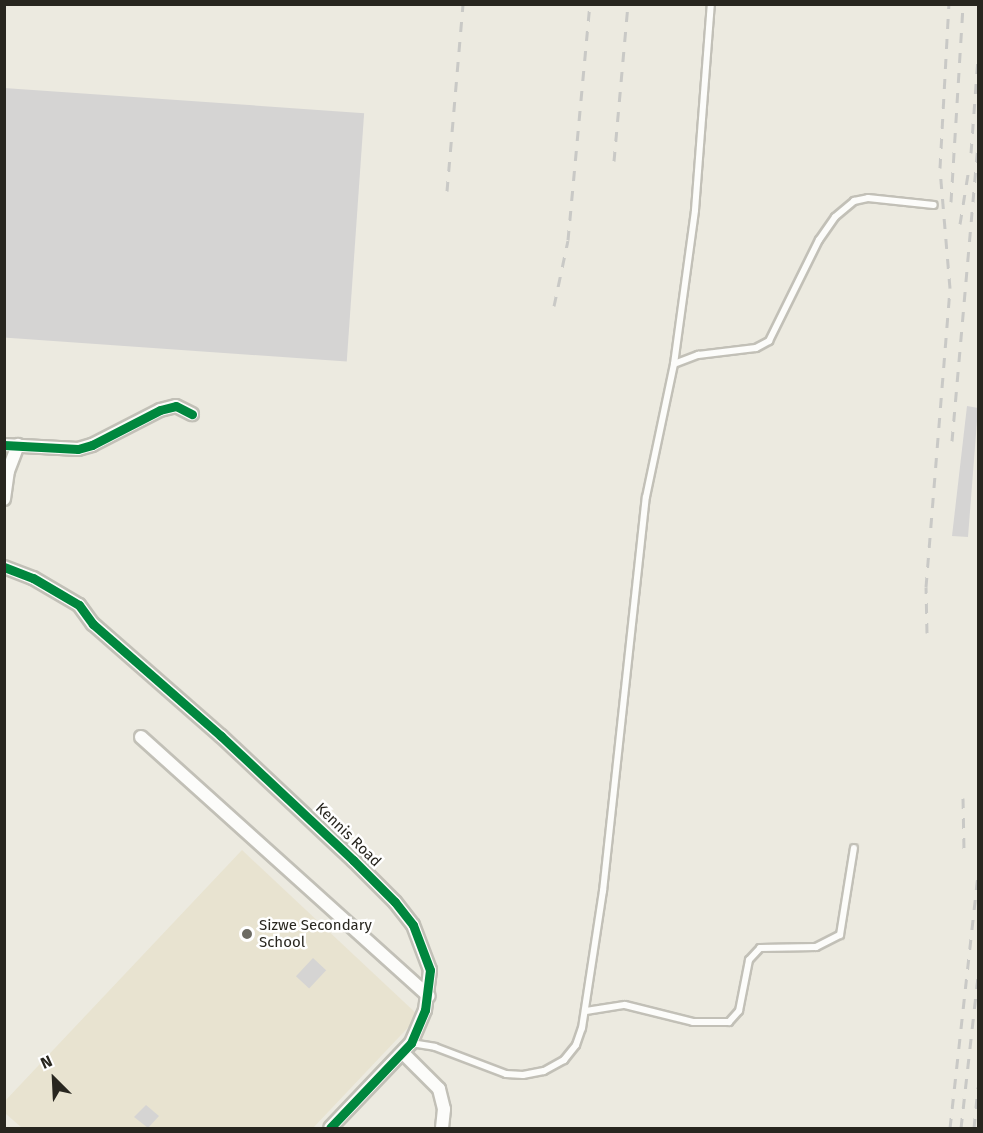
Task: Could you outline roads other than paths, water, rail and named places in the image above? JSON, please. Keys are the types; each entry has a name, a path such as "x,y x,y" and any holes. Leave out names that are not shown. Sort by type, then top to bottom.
{"street":[{"path":"4,446 18,444 78,449 92,446 160,410 176,406 192,414"},
{"path":"4,499 8,471 18,444"},
{"name":"Kennis Road","path":"4,567 33,578 79,605 93,624 221,736 395,902 413,925 428,959 429,996 407,1048 330,1128"},
{"path":"141,737 429,996"},
{"path":"407,1048 439,1089 444,1109 442,1128"}],"lane":[{"path":"407,1048 435,1047 506,1074 533,1074 558,1064 569,1056 586,1011 646,497 674,364 695,210 711,4"},
{"path":"674,364 698,355 756,348 769,340 819,240 835,217 854,201 877,198 934,205"},
{"path":"586,1011 625,1005 693,1022 725,1024 739,1011 749,960 760,948 816,947 840,935 854,848"}],"railway":[{"path":"447,191 463,4"},
{"path":"554,306 568,240 590,4"},
{"path":"614,161 628,4"},
{"path":"927,633 926,587 950,288 940,168 949,4"},
{"path":"951,202 963,4"},
{"path":"971,153 978,58"},
{"path":"952,441 978,143"},
{"path":"960,224 968,174"},
{"path":"963,798 964,852"},
{"path":"950,1128 978,875"},
{"path":"961,1128 978,977"},
{"path":"974,1128 978,1087"}],"place":[{"name":"Sizwe Secondary School","path":"247,934"}]}
